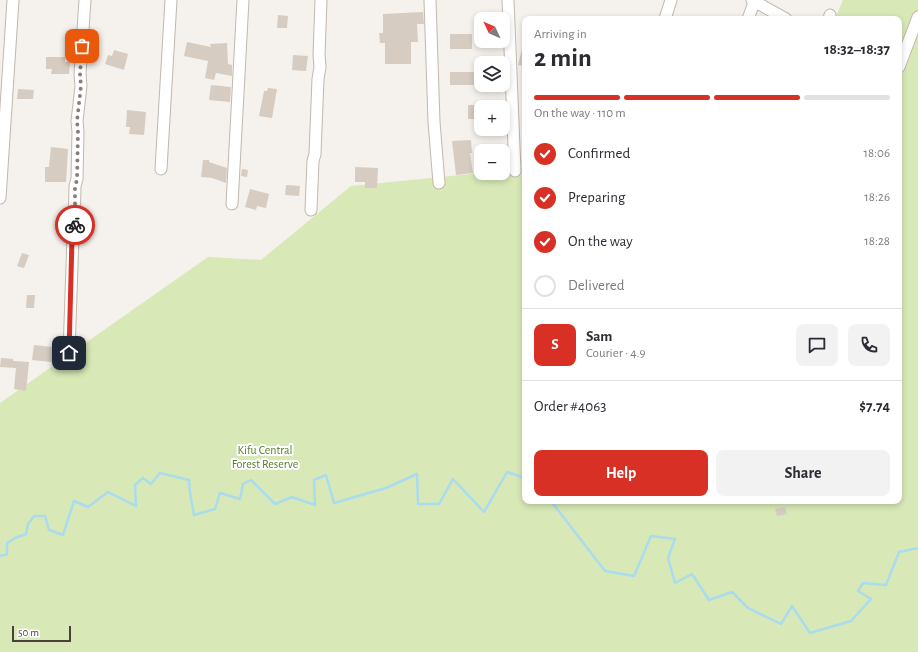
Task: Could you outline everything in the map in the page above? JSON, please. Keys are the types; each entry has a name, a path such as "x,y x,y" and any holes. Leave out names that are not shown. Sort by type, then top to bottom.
{"street":[{"path":"0,198 13,0"},
{"path":"69,353 72,238 74,232 75,186 77,180 77,121 81,86 80,74 85,0"},
{"path":"161,169 171,0"},
{"path":"232,204 243,0"},
{"path":"312,210 313,161 315,154 318,79 320,68 319,56 322,0"},
{"path":"430,0 434,122 439,183"},
{"path":"508,0 515,171"},
{"path":"666,16 671,0"},
{"path":"749,16 754,0 781,16"},
{"path":"902,59 918,18"}],"green space":[{"name":"Kifu Central Forest Reserve","path":"843,0 918,0 918,652 0,652 0,403 208,257 261,260 351,186 474,174 474,180 510,180 510,169 522,168 522,504 902,504 902,16 836,16"}],"building":[{"path":"423,12 424,24 417,24 418,42 411,42 411,64 385,64 385,43 380,43 379,33 383,33 383,14"},
{"path":"278,15 288,16 287,28 277,28"},
{"path":"450,34 472,34 472,49 450,49"},
{"path":"187,42 211,47 210,44 227,43 228,64 232,65 232,76 216,73 214,80 205,78 208,61 184,56"},
{"path":"522,49 522,66 518,65"},
{"path":"114,50 128,54 124,70 105,64 108,55 112,56"},
{"path":"293,55 308,56 306,71 292,70"},
{"path":"46,57 65,57 65,62 70,62 69,74 51,74 52,69 46,69"},
{"path":"450,72 474,72 474,85 450,85"},
{"path":"211,85 231,87 230,102 209,100"},
{"path":"268,88 277,89 272,118 259,116 264,91 267,91"},
{"path":"18,89 34,90 33,99 17,99"},
{"path":"468,105 474,105 474,119 468,119"},
{"path":"127,110 146,112 144,135 129,134 130,127 126,127"},
{"path":"471,140 472,153 470,153 473,173 456,175 452,141"},
{"path":"51,147 68,149 66,182 45,182 45,167 49,167"},
{"path":"203,160 209,160 209,162 227,168 226,183 212,178 201,177"},
{"path":"355,167 378,168 377,188 365,188 365,182 355,182"},
{"path":"242,169 248,170 247,177 241,176"},
{"path":"286,185 300,186 299,196 285,195"},
{"path":"250,189 269,194 266,208 257,206 256,210 245,207"},
{"path":"22,253 29,255 24,268 17,266"},
{"path":"27,295 35,295 34,308 26,308"},
{"path":"34,345 62,348 61,363 32,360"},
{"path":"1,358 13,359 13,361 29,362 26,391 14,389 16,368 0,367"},
{"path":"785,507 787,514 777,516 775,509"}],"waterway":[{"path":"0,556 7,554 7,543 26,534 28,524 34,516 45,516 49,530 63,535 74,501 88,507 108,492 136,506 135,485 143,478 151,484 160,473 189,480 194,515 215,509 220,493 240,499 243,484 251,480 275,504 292,497 315,505 314,480 326,475 334,503 386,488 417,474 418,504 439,504 453,479 484,512 507,472 522,477"},
{"path":"553,504 605,571 634,576 651,536 675,539 668,558 675,583 692,574 709,600 732,592 748,608 781,624 792,606 810,633 851,621 871,599 858,591 863,583 886,585 899,552 918,548"}],"way so far":[{"path":"75,225 75,186 77,180 78,132 77,121 81,86 80,74 82,46"}],"route":[{"path":"69,353 72,238 75,225"}]}
